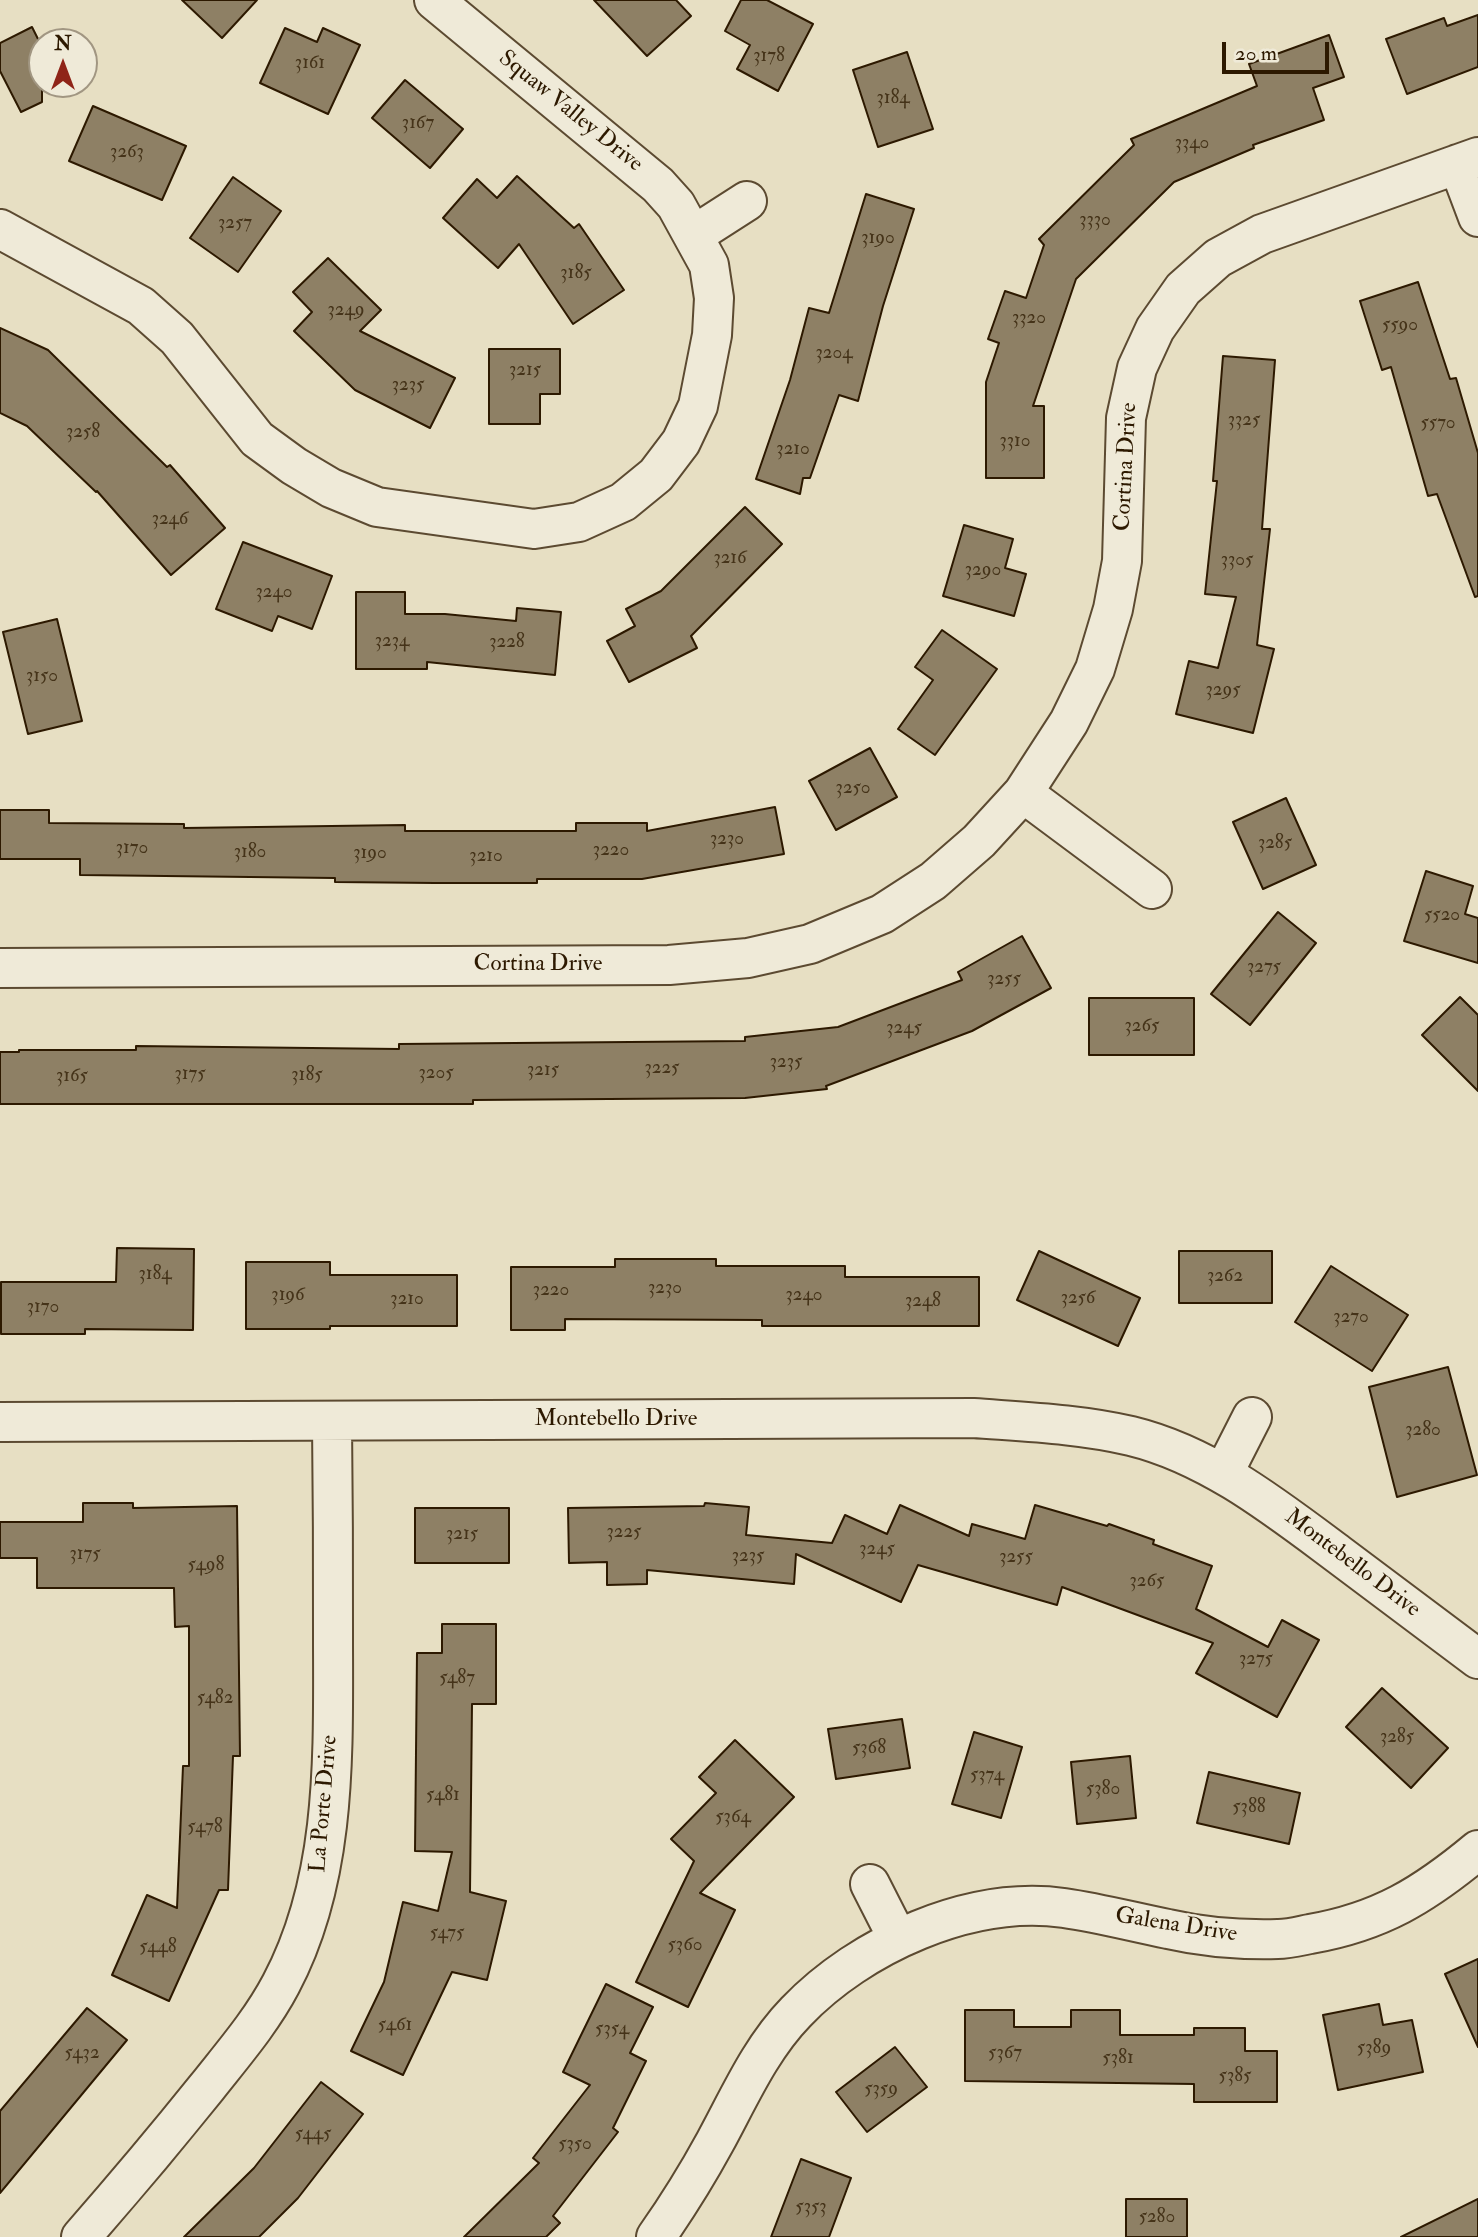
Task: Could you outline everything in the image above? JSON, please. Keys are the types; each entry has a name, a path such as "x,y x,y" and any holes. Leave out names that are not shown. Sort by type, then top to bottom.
{"street":[{"name":"Squaw Valley Drive","path":"0,229 141,306 177,338 257,439 294,467 331,488 377,507 534,529 579,522 623,502 656,475 681,442 698,406 712,335 714,298 709,265 676,205 658,185 434,0"},
{"path":"1468,161 1478,217"},
{"name":"Cortina Drive","path":"0,968 669,965 748,958 810,944 882,914 942,873 979,841 1023,793 1069,722 1095,669 1113,609 1122,561 1126,418 1138,368 1155,329 1183,289 1218,258 1262,234 1468,161"},
{"path":"694,235 747,201"},
{"path":"1023,793 1152,889"},
{"path":"1223,1474 1252,1417"},
{"name":"Montebello Drive","path":"0,1422 973,1418 1080,1426 1133,1437 1180,1452 1223,1474 1280,1511 1478,1658"},
{"name":"La Porte Drive","path":"81,2237 144,2166 259,2021 282,1982 315,1896 325,1848 331,1774 332,1421"},
{"name":"Galena Drive","path":"656,2237 713,2146 770,2044 796,2012 860,1958 898,1940 931,1925 1016,1906 1061,1907 1110,1915 1170,1930 1224,1938 1281,1939 1333,1930 1386,1913 1441,1880 1478,1850"},
{"path":"870,1884 898,1940"}],"building":[{"path":"182,0 257,0 222,38"},
{"path":"594,0 676,0 691,16 647,56"},
{"path":"741,0 767,0 813,24 778,91 737,69 750,45 725,31"},
{"path":"1478,15 1478,67 1407,94 1386,39 1444,18 1447,26"},
{"path":"285,28 317,42 323,28 360,45 328,114 260,83"},
{"path":"28,29 28,98 42,98 42,102 21,112 0,71 0,43"},
{"path":"1329,35 1344,77 1313,88 1324,120 1253,145 1254,148 1174,182 1076,279 1033,406 1044,406 1044,478 986,478 986,382 999,343 988,339 1005,291 1026,298 1044,245 1039,239 1134,145 1131,139 1257,86 1249,64"},
{"path":"907,52 933,129 878,147 853,70"},
{"path":"405,80 463,129 430,168 372,118"},
{"path":"93,106 186,146 162,200 69,161"},
{"path":"517,176 574,228 579,224 624,290 573,324 519,244 498,268 443,218 477,179 497,198"},
{"path":"233,177 281,211 238,272 190,238"},
{"path":"866,194 914,209 883,306 858,401 839,395 810,478 803,478 800,494 756,479 790,380 809,308 829,313"},
{"path":"328,258 381,310 360,331 455,378 430,428 355,390 294,331 312,312 293,292"},
{"path":"1418,282 1450,379 1456,378 1478,453 1478,596 1475,597 1437,494 1428,496 1391,367 1382,370 1360,301"},
{"path":"0,328 48,350 167,467 170,465 225,528 171,575 97,491 27,426 0,413"},
{"path":"489,349 560,349 560,394 540,394 540,424 489,424"},
{"path":"1223,356 1275,360 1262,529 1270,529 1257,645 1274,649 1253,733 1176,714 1189,661 1218,668 1236,597 1205,594 1217,481 1213,481"},
{"path":"745,507 782,544 691,636 697,648 629,682 607,641 635,626 626,609 661,591"},
{"path":"964,525 1013,539 1005,568 1026,574 1014,616 943,596"},
{"path":"243,542 332,576 312,629 278,616 272,631 216,609"},
{"path":"356,592 405,592 405,614 445,614 516,621 517,608 561,612 555,675 427,662 427,669 356,669"},
{"path":"57,619 82,721 28,734 3,632"},
{"path":"942,630 997,669 935,755 898,729 933,680 915,667"},
{"path":"870,748 897,797 836,830 809,781"},
{"path":"1286,798 1316,865 1263,889 1233,822"},
{"path":"775,807 784,854 642,879 435,883 335,882 335,878 80,875 80,859 0,859 0,810 49,810 49,823 184,824 184,828 405,825 405,831 576,831 576,823 647,823 647,831"},
{"path":"1426,871 1473,886 1465,914 1478,918 1478,963 1404,941"},
{"path":"1278,912 1316,943 1250,1025 1211,994"},
{"path":"1022,936 1051,988 972,1031 826,1086 827,1089 745,1098 473,1100 473,1104 0,1104 0,1052 19,1050 136,1050 136,1046 399,1049 399,1044 745,1041 745,1037 838,1027 962,980 958,972"},
{"path":"1460,997 1478,1015 1478,1091 1422,1035"},
{"path":"1089,998 1194,998 1194,1055 1089,1055"},
{"path":"117,1248 194,1249 193,1330 85,1329 85,1334 1,1334 1,1282 116,1282"},
{"path":"1039,1251 1140,1298 1118,1346 1017,1300"},
{"path":"1179,1251 1272,1251 1272,1303 1179,1303"},
{"path":"615,1259 716,1259 716,1266 845,1266 845,1277 979,1277 979,1326 762,1326 762,1320 565,1319 565,1330 511,1330 511,1267 615,1267"},
{"path":"246,1262 330,1262 330,1275 457,1275 457,1326 246,1329"},
{"path":"1331,1266 1408,1315 1372,1371 1295,1322"},
{"path":"1448,1367 1477,1475 1397,1497 1369,1387"},
{"path":"83,1503 133,1503 133,1508 237,1506 240,1756 233,1756 228,1890 219,1890 169,2001 112,1975 147,1895 177,1908 183,1766 189,1766 189,1626 175,1627 174,1588 37,1588 37,1558 0,1558 0,1522 83,1522"},
{"path":"705,1503 749,1507 746,1535 832,1543 845,1515 887,1534 900,1505 969,1536 972,1524 1025,1539 1035,1505 1107,1526 1109,1524 1154,1540 1153,1544 1212,1566 1196,1609 1268,1647 1282,1620 1319,1640 1277,1717 1196,1673 1213,1643 1062,1587 1057,1605 918,1565 901,1602 796,1554 794,1584 647,1570 647,1584 607,1585 607,1562 569,1563 568,1508 704,1506"},
{"path":"415,1508 509,1508 509,1563 415,1563"},
{"path":"442,1624 496,1624 496,1704 472,1704 470,1892 506,1901 487,1980 452,1972 403,2075 351,2051 384,1982 403,1902 438,1911 452,1852 415,1851 417,1653 442,1653"},
{"path":"1382,1688 1448,1748 1411,1788 1346,1727"},
{"path":"902,1719 910,1768 836,1779 828,1729"},
{"path":"974,1732 1022,1747 1001,1818 952,1804"},
{"path":"735,1740 794,1797 700,1893 735,1910 688,2007 636,1982 694,1861 671,1839 716,1793 699,1777"},
{"path":"1130,1756 1136,1818 1077,1824 1071,1762"},
{"path":"1209,1772 1300,1793 1289,1844 1197,1823"},
{"path":"1478,1959 1478,2047 1445,1974"},
{"path":"606,1984 653,2007 630,2053 646,2061 613,2128 618,2132 553,2216 560,2223 546,2237 464,2237 539,2163 533,2158 590,2085 563,2072"},
{"path":"1379,2004 1383,2025 1412,2020 1423,2072 1338,2090 1323,2015"},
{"path":"87,2008 127,2040 0,2193 0,2111"},
{"path":"965,2010 1014,2010 1014,2027 1071,2027 1071,2010 1120,2010 1120,2035 1194,2035 1194,2028 1245,2028 1245,2051 1277,2051 1277,2102 1194,2102 1194,2084 965,2081"},
{"path":"895,2047 927,2087 867,2132 836,2092"},
{"path":"321,2082 363,2114 298,2198 259,2237 184,2237 254,2168"},
{"path":"801,2159 851,2178 829,2237 771,2237"},
{"path":"1126,2199 1187,2199 1187,2237 1126,2237"},
{"path":"1478,2199 1478,2237 1401,2237"}]}
